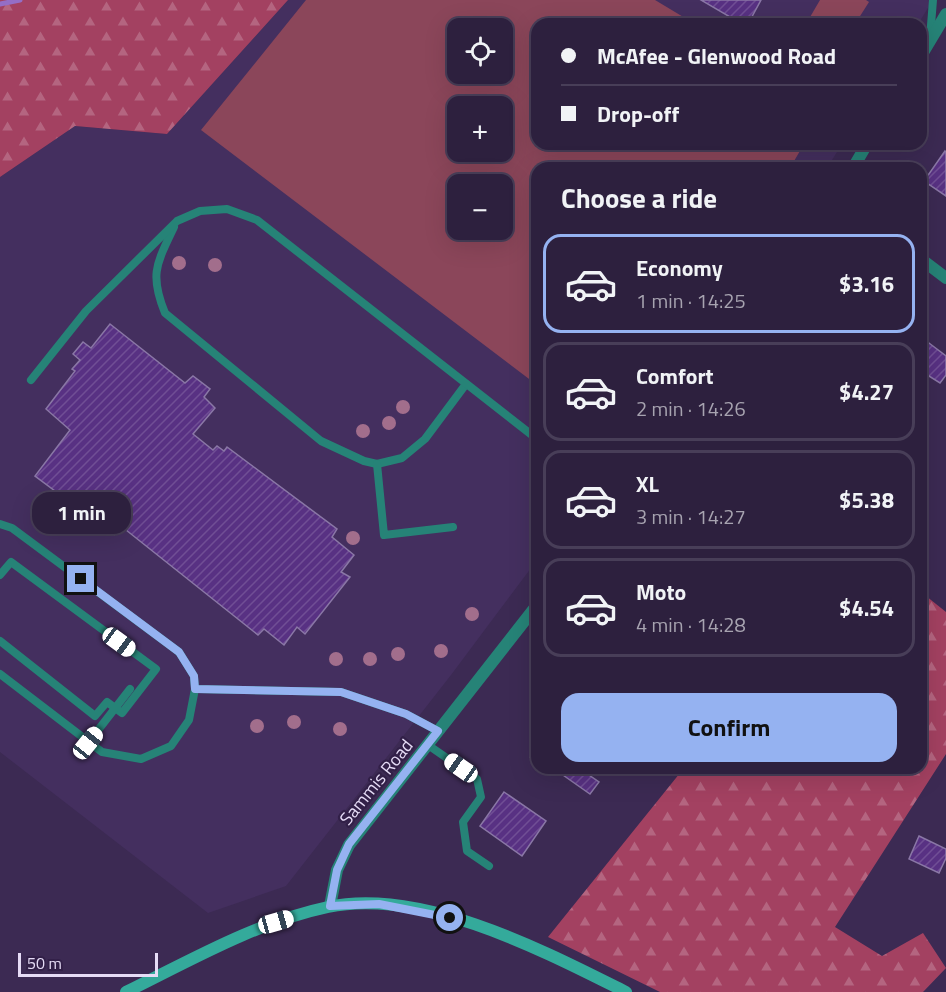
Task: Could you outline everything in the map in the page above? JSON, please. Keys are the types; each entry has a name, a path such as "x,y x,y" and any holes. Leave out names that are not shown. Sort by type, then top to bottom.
{"street":[{"path":"927,46 946,14"},
{"path":"927,264 946,278"},
{"name":"Sammis Road","path":"330,906 337,870 349,844 531,613"},
{"path":"126,992 236,938 276,922 330,906 379,904 433,912 486,928 561,959 626,992"}],"lane":[{"path":"930,41 933,0"},
{"path":"31,380 86,311 177,221 200,211 227,209 257,220 531,434"},
{"path":"177,221 158,261 154,288 165,313 321,441 364,461 377,464 402,458 425,439 466,384"},
{"path":"377,464 384,535 453,527"},
{"path":"0,524 12,528 179,652 194,676 195,689 189,720 171,746 141,759 102,752 0,674"},
{"path":"0,575 11,562 156,669 123,713 107,702 95,716 0,640"},
{"path":"88,743 116,710 130,689"},
{"path":"195,689 341,692 406,714 438,731"},
{"path":"428,746 477,779 481,797 463,822 467,851 489,866"}],"shaded area":[{"path":"288,0 933,0 922,18 531,18 531,150 838,150 831,162 531,162 531,568 451,675 286,886 208,913 0,752 0,177 75,126 167,134"},
{"path":"306,0 655,0 685,18 531,18 531,150 800,150 794,162 531,162 531,380 201,130"},
{"path":"820,0 866,0 869,2 859,18 810,18"}],"green space":[{"path":"0,0 288,0 167,134 75,126 0,177"},
{"path":"927,597 946,612 946,754 835,927 882,956 923,933 946,968 923,992 660,992 548,937 679,774 927,774"}],"building":[{"path":"701,0 761,0 751,18 732,18"},
{"path":"945,151 946,196 927,183 927,177"},
{"path":"110,324 185,383 193,376 210,389 204,397 215,408 193,434 213,450 217,446 224,451 227,447 337,529 332,537 354,555 341,572 350,577 305,634 297,627 284,645 264,629 258,635 121,526 114,535 35,476 70,430 46,409 75,371 72,369 80,360 73,354 83,342 91,348"},
{"path":"927,342 946,356 946,375 940,383 927,375"},
{"path":"562,774 590,774 599,782 590,794"},
{"path":"504,792 546,821 522,856 480,826"},
{"path":"919,836 946,849 946,858 939,873 909,859"}],"waterway":[{"path":"0,4 20,0"}],"route":[{"path":"81,579 179,652 194,676 195,689 341,692 406,714 438,731 349,844 337,870 330,906 379,904 433,912 450,918"}]}
